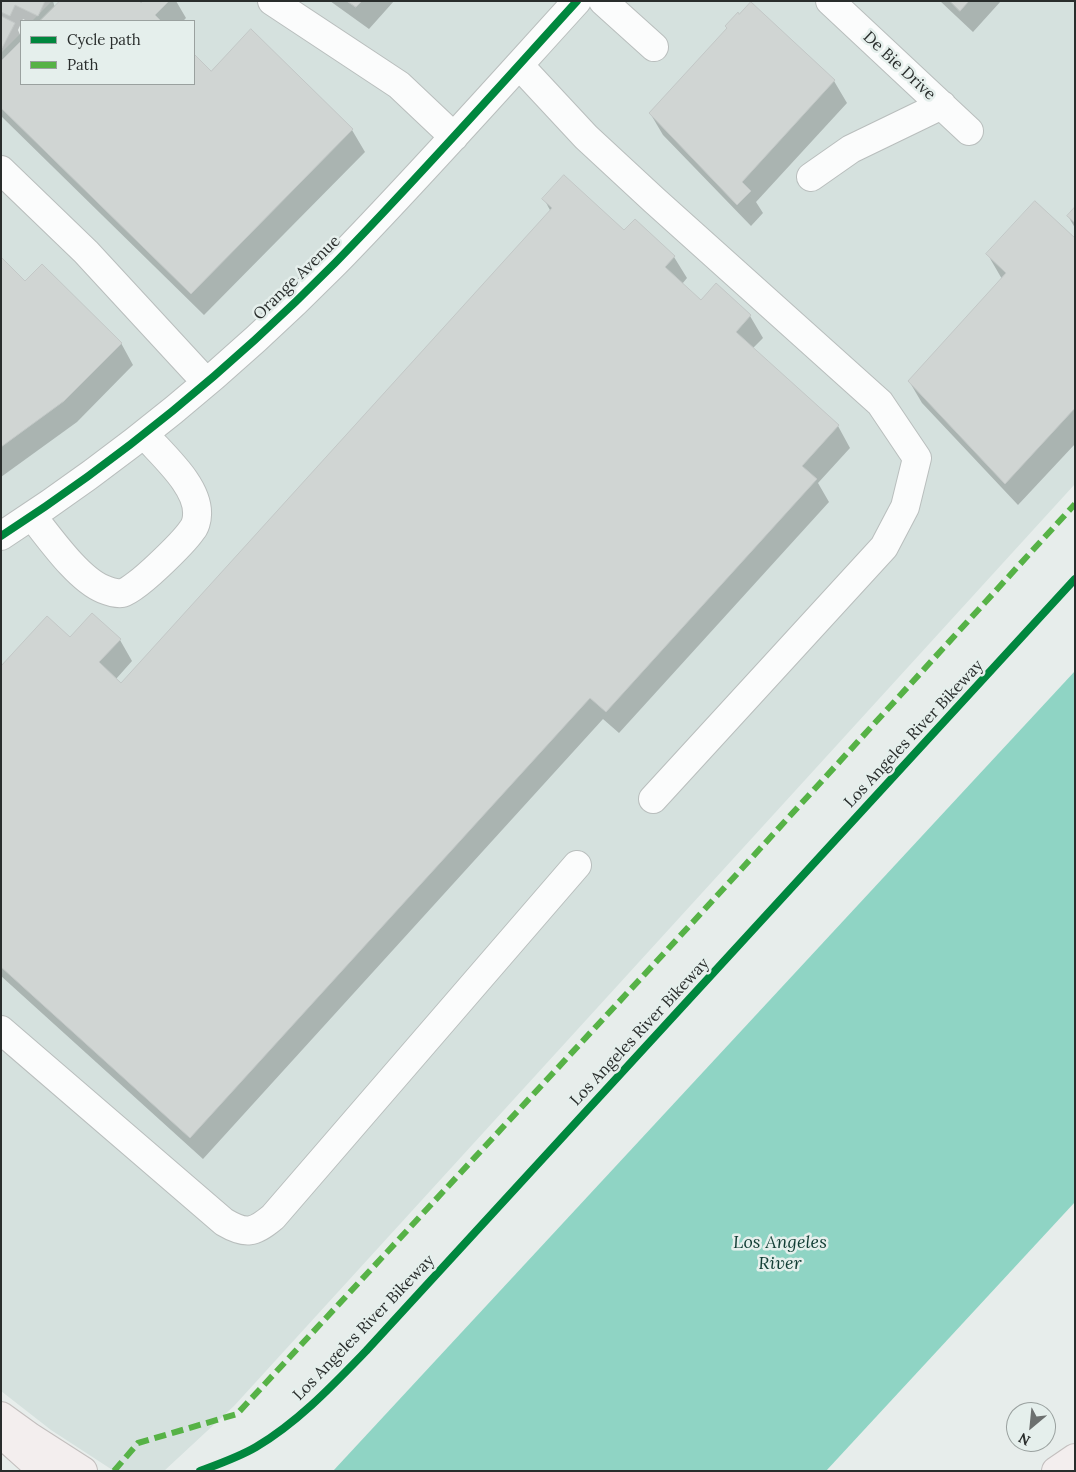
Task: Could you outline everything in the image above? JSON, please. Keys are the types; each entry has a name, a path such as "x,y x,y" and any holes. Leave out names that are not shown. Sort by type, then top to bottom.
{"highway":[{"path":"1,1416 83,1471"},
{"path":"1,1434 43,1471"},
{"path":"1056,1471 1075,1458"}],"street":[{"path":"272,1 399,84 454,137"},
{"path":"603,1 654,47"},
{"name":"De Bie Drive","path":"830,1 969,131"},
{"name":"Orange Avenue","path":"1,536 74,488 144,434 272,323 334,263 454,137 573,3"},
{"path":"519,65 586,137 880,403 917,458 905,506 884,547 653,799"},
{"path":"811,177 851,149 942,106"},
{"path":"1,170 86,252 206,382"},
{"path":"32,516 64,555 91,582 104,590 120,594 128,592 146,578 194,529 197,515 194,496 182,477 144,434"},
{"path":"1,1030 224,1222 246,1231 259,1229 273,1217 577,866"}],"shaded area":[{"path":"52,1 1075,1 1075,484 234,1406 164,1471 114,1471 51,1430 1,1391 1,53 20,34 20,85 195,85 195,20 33,20"}],"water":[{"name":"Los Angeles River","path":"1075,671 1075,1202 826,1471 333,1471"}],"building":[{"path":"1,1 45,1 38,16 15,5 10,16 1,12"},
{"path":"60,1 140,1 141,3 143,1 169,1 155,15 160,20 41,20"},
{"path":"347,1 362,1 356,7"},
{"path":"950,1 969,1 960,11"},
{"path":"751,2 835,80 742,182 751,191 737,205 649,113 727,28 725,26"},
{"path":"1,16 15,23 2,48 1,48"},
{"path":"251,29 353,129 191,294 1,108 1,61 20,42 20,85 195,85 195,55 211,71"},
{"path":"564,175 624,230 635,219 675,256 665,267 701,300 716,283 751,315 736,332 839,425 802,466 817,479 606,712 590,698 190,1138 1,967 1,666 47,616 70,637 92,613 121,639 99,662 121,683 552,208 542,199"},
{"path":"1035,201 1075,238 1075,408 1005,484 908,381 1006,273 986,254"},
{"path":"1075,207 1075,223 1067,216"},
{"path":"1,257 25,281 42,264 122,343 64,401 1,447"}],"marked path":[{"path":"114,1471 138,1443 237,1414 693,922 1075,504"}],"cycle path":[{"path":"1,536 90,475 133,442 217,374 297,301 366,231 577,1"},
{"name":"Los Angeles River Bikeway","path":"200,1471 243,1454 271,1437 314,1403 366,1351 1075,579"}]}
